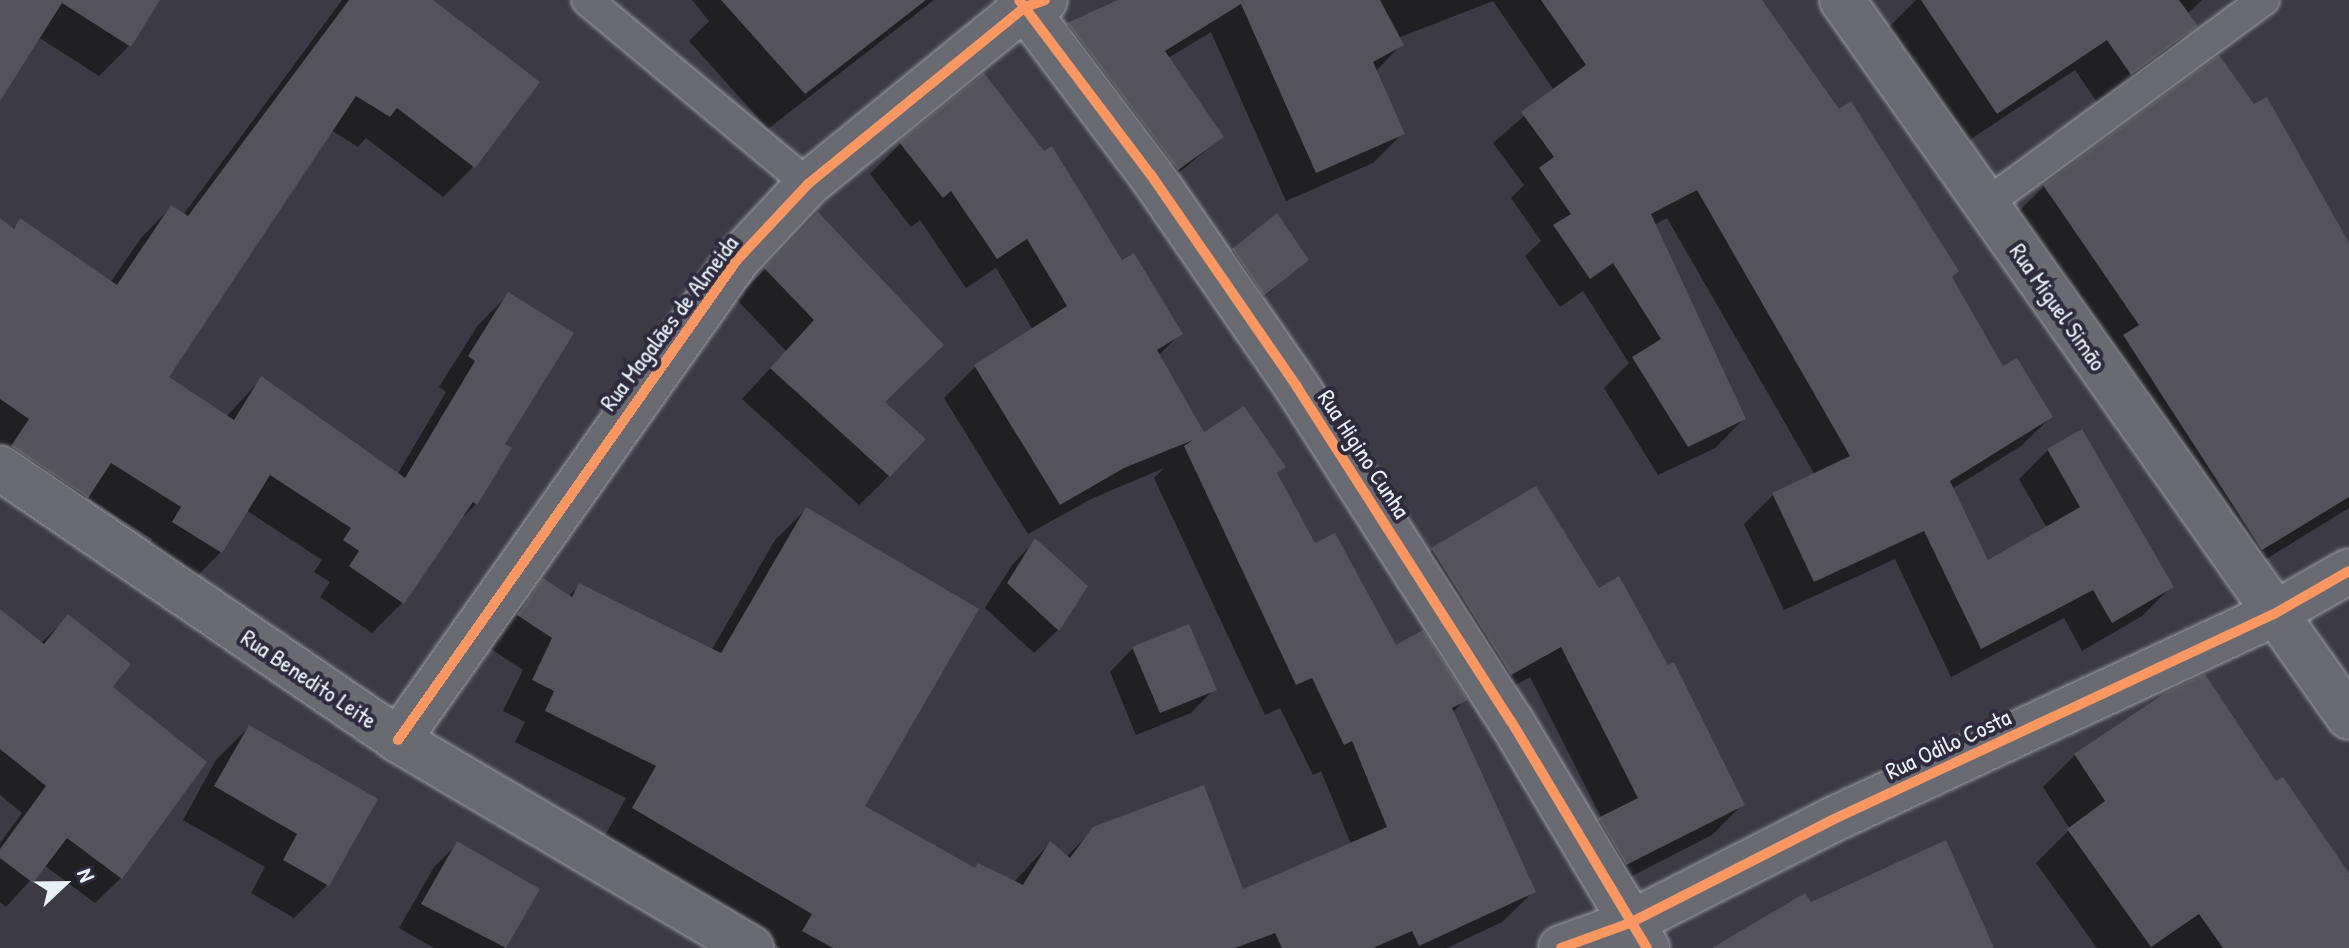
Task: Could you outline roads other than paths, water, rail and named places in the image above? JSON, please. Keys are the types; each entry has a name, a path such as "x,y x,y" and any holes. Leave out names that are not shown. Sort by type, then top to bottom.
{"street":[{"name":"Rua Miguel Simão","path":"1842,0 2349,717"},
{"name":"Rua Magalães de Almeida","path":"398,740 679,336 737,260 808,184 1030,2"},
{"name":"Rua Higino Cunha","path":"1030,2 1297,387 1511,721 1639,935"},
{"name":"Rua Benedito Leite","path":"0,468 398,740 751,948"},
{"name":"Rua Odilo Costa","path":"1561,948 1639,935 1832,820 2274,614 2349,571"}],"lane":[{"path":"587,0 808,184"},
{"path":"1986,204 2264,0"}]}
